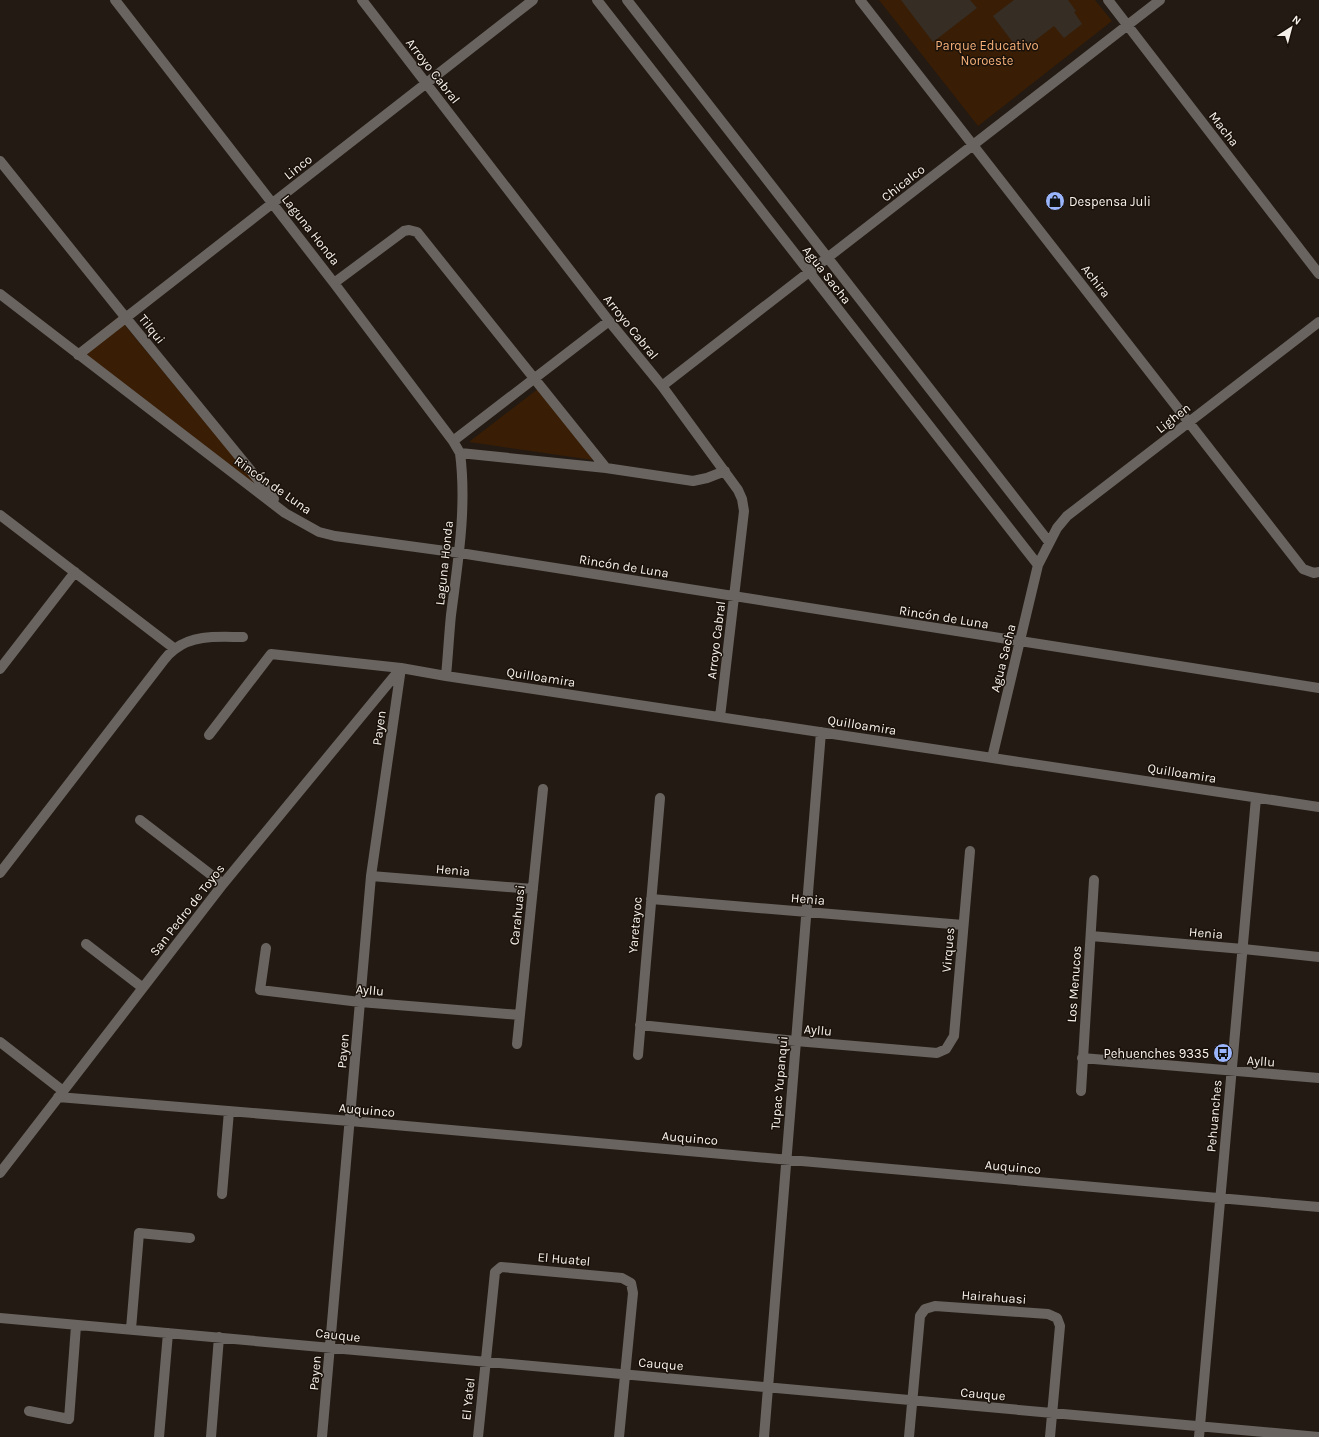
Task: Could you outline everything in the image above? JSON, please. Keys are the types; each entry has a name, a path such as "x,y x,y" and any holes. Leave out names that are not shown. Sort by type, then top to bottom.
{"street":[{"name":"Laguna Honda","path":"115,0 334,283 453,441 460,453 463,476 460,553 451,616 446,676"},
{"name":"Arroyo Cabral","path":"362,0 662,386 738,490 742,499 744,511 720,717"},
{"name":"Linco","path":"78,355 534,0"},
{"name":"Agua Sacha","path":"597,0 1038,565"},
{"name":"Agua Sacha","path":"627,0 1049,542 1038,565 992,758"},
{"name":"Achira","path":"860,0 1303,569 1316,573"},
{"name":"Macha","path":"1108,0 1319,274"},
{"name":"Chicalco","path":"662,386 1160,0"},
{"name":"Tilqui","path":"0,161 285,513"},
{"path":"334,283 404,231 409,230 417,232 606,468"},
{"name":"Rincón de Luna","path":"0,294 285,513 319,532 335,536 460,553 1319,688"},
{"path":"453,441 610,321"},
{"name":"Lighen","path":"1049,542 1057,528 1067,516 1319,322"},
{"path":"460,453 606,468 693,481 707,478 725,471"},
{"path":"0,515 175,649"},
{"path":"0,669 74,572"},
{"path":"0,873 164,660 175,649 190,640 212,636 243,637"},
{"name":"Quilloamira","path":"209,735 271,654 401,668 1319,807"},
{"name":"Payen","path":"322,1437 370,876 401,668"},
{"name":"San Pedro de Toyos","path":"0,1173 223,884 401,668"},
{"name":"Tupac Yupanqui","path":"764,1437 821,732"},
{"name":"Carahuasi","path":"518,1044 543,789"},
{"name":"Yaretayoc","path":"638,1055 660,798"},
{"name":"Pehuanches","path":"1199,1437 1256,798"},
{"path":"140,820 223,884"},
{"name":"Virques","path":"946,1049 954,1036 970,851"},
{"name":"Henia","path":"370,876 533,889"},
{"name":"Los Menucos","path":"1081,1091 1094,880"},
{"name":"Henia","path":"651,899 963,925"},
{"name":"Henia","path":"1091,936 1319,957"},
{"path":"86,944 143,988"},
{"name":"Ayllu","path":"266,948 260,990 360,1002 520,1015"},
{"name":"Ayllu","path":"640,1025 796,1041 937,1053 946,1049"},
{"path":"0,1042 61,1094"},
{"name":"Ayllu","path":"1082,1058 1319,1078"},
{"name":"Auquinco","path":"61,1094 229,1111 1319,1207"},
{"path":"222,1194 229,1111"},
{"path":"131,1329 139,1233 190,1238"},
{"name":"El Huatel","path":"485,1363 495,1272 501,1267 622,1278 631,1283 632,1293 625,1374"},
{"name":"Hairahuasi","path":"909,1437 920,1316 925,1309 935,1306 1048,1314 1057,1318 1060,1326 1050,1437"},
{"name":"Cauque","path":"0,1318 76,1326 131,1329 330,1347 485,1363 625,1374 1319,1437"},
{"path":"29,1411 68,1419 76,1326"},
{"path":"159,1437 168,1333"},
{"path":"211,1437 219,1337"},
{"name":"El Yatel","path":"478,1437 485,1363"},
{"path":"619,1437 625,1374"}],"green space":[{"name":"Parque Educativo Noroeste","path":"879,0 1095,0 1112,21 978,126"},
{"path":"118,317 271,502 78,349"},
{"path":"539,388 593,460 469,442"}],"building":[{"path":"901,0 970,0 977,8 933,42"},
{"path":"1014,0 1068,0 1076,11 1074,12 1082,24 1064,38 1054,26 1020,52 993,16"}],"place":[{"name":"Despensa Juli","path":"1055,201"},
{"name":"Pehuenches 9335","path":"1223,1053"}]}
